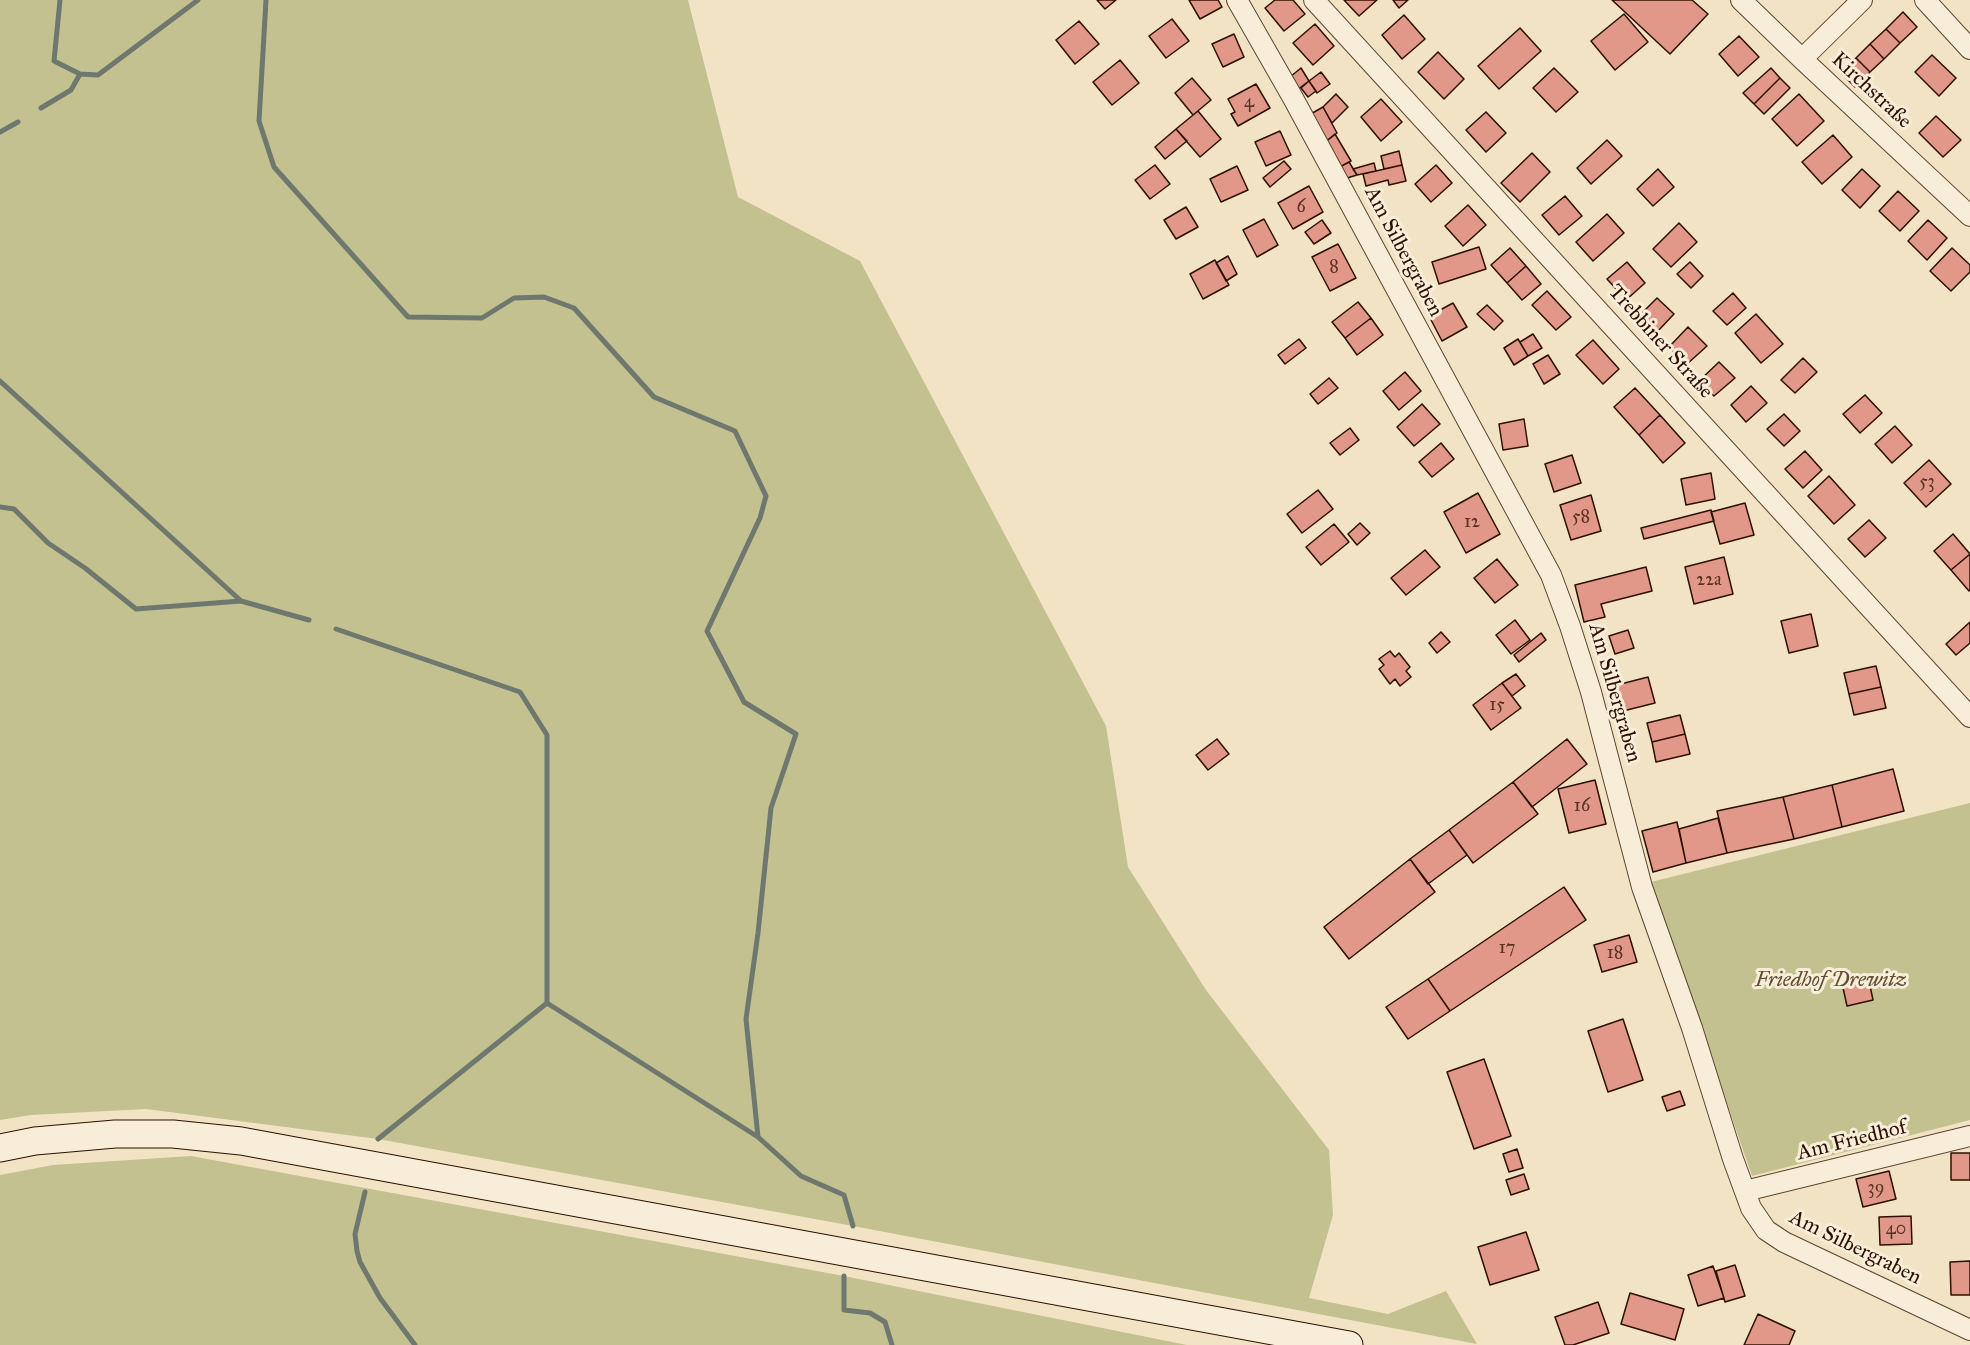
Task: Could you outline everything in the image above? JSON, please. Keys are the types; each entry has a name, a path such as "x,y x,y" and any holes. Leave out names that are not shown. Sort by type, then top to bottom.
{"main road":[{"path":"0,1148 35,1141 116,1134 173,1134 241,1141 1349,1345"}],"street":[{"name":"Am Silbergraben","path":"1237,0 1293,98 1551,575 1591,692 1642,887 1692,1028 1733,1159 1751,1208 1766,1230 1784,1242 1970,1329"},
{"name":"Trebbiner Straße","path":"1314,0 1970,717"},
{"name":"Kirchstraße","path":"1742,0 1970,216"},
{"path":"1802,59 1862,0"},
{"path":"1925,0 1970,49"},
{"name":"Am Friedhof","path":"1745,1191 1970,1136"}],"green space":[{"path":"0,0 688,0 738,197 860,261 1106,726 1128,867 1206,990 1329,1150 1333,1215 1309,1298 1388,1314 1446,1291 1477,1344 378,1139 146,1109 31,1115 0,1120"},
{"name":"Friedhof Drewitz","path":"1970,803 1970,1120 1752,1176 1651,882"},
{"path":"191,1156 844,1276 1187,1345 0,1345 0,1175 53,1165"}],"building":[{"path":"1097,0 1116,0 1105,9"},
{"path":"1189,0 1218,0 1222,7 1200,19"},
{"path":"1275,0 1293,0 1305,14 1284,31 1265,8"},
{"path":"1344,0 1377,0 1359,16"},
{"path":"1393,0 1408,0 1399,8"},
{"path":"1612,0 1692,0 1708,14 1670,54"},
{"path":"1903,12 1917,27 1900,43 1886,29"},
{"path":"1624,14 1648,42 1615,70 1591,41"},
{"path":"1404,15 1425,39 1402,59 1382,35"},
{"path":"1172,19 1189,41 1166,58 1149,36"},
{"path":"1079,21 1099,44 1075,64 1056,40"},
{"path":"1315,24 1334,46 1313,65 1293,43"},
{"path":"1520,28 1541,51 1499,89 1478,66"},
{"path":"1886,29 1900,43 1884,59 1870,44"},
{"path":"1234,34 1244,57 1223,67 1212,44"},
{"path":"1739,36 1759,57 1738,76 1719,54"},
{"path":"1870,44 1884,59 1870,72 1856,58"},
{"path":"1438,52 1464,79 1444,99 1418,72"},
{"path":"1932,55 1956,78 1939,96 1915,72"},
{"path":"1856,58 1870,72 1855,87 1840,72"},
{"path":"1120,60 1139,83 1112,105 1093,82"},
{"path":"1301,68 1309,81 1297,90 1290,77"},
{"path":"1554,68 1578,92 1556,112 1533,88"},
{"path":"1771,68 1780,78 1754,104 1743,93"},
{"path":"1321,72 1330,84 1317,93 1309,81"},
{"path":"1192,78 1211,100 1193,115 1175,93"},
{"path":"1780,78 1790,88 1764,114 1754,104"},
{"path":"1309,81 1316,91 1308,97 1301,88"},
{"path":"1256,84 1270,108 1238,126 1231,114 1235,112 1228,99"},
{"path":"1336,94 1348,107 1332,123 1323,107"},
{"path":"1799,94 1824,121 1797,146 1772,119"},
{"path":"1381,99 1402,122 1381,141 1361,117"},
{"path":"1323,107 1337,133 1324,143 1309,115"},
{"path":"1198,111 1221,139 1200,157 1176,129"},
{"path":"1486,112 1506,133 1486,152 1466,130"},
{"path":"1936,116 1961,140 1943,157 1919,133"},
{"path":"1176,129 1187,141 1165,159 1155,147"},
{"path":"1280,131 1291,155 1266,166 1255,142"},
{"path":"1335,134 1351,161 1338,168 1324,143"},
{"path":"1833,135 1852,157 1822,184 1802,162"},
{"path":"1607,140 1622,156 1591,184 1577,168"},
{"path":"1399,151 1402,165 1384,169 1381,156"},
{"path":"1532,153 1550,172 1520,202 1501,183"},
{"path":"1284,161 1291,169 1270,187 1263,178"},
{"path":"1349,162 1357,175 1344,179 1338,168"},
{"path":"1374,163 1376,171 1357,175 1353,169"},
{"path":"1155,165 1170,184 1150,199 1135,180"},
{"path":"1402,165 1406,181 1389,185 1388,180 1366,186 1363,174"},
{"path":"1436,165 1452,183 1431,202 1415,184"},
{"path":"1237,166 1248,190 1221,202 1210,179"},
{"path":"1658,169 1674,187 1653,206 1637,189"},
{"path":"1862,169 1880,186 1860,208 1842,190"},
{"path":"1309,186 1323,212 1293,229 1278,203"},
{"path":"1898,191 1919,211 1900,231 1879,211"},
{"path":"1565,196 1582,216 1559,235 1542,215"},
{"path":"1468,205 1486,225 1463,246 1445,226"},
{"path":"1186,207 1198,227 1176,239 1164,220"},
{"path":"1607,214 1624,233 1593,261 1576,242"},
{"path":"1264,219 1278,245 1257,257 1243,230"},
{"path":"1322,220 1331,233 1314,244 1305,232"},
{"path":"1928,220 1947,238 1927,260 1908,241"},
{"path":"1679,223 1697,242 1671,267 1653,249"},
{"path":"1338,244 1356,278 1330,291 1312,257"},
{"path":"1479,247 1486,269 1439,284 1432,262"},
{"path":"1510,248 1526,266 1507,283 1491,265"},
{"path":"1952,248 1970,265 1970,272 1951,291 1930,271"},
{"path":"1228,256 1237,274 1226,281 1216,263"},
{"path":"1215,260 1229,285 1203,299 1190,274"},
{"path":"1627,262 1645,283 1626,300 1607,279"},
{"path":"1690,262 1703,276 1691,288 1677,274"},
{"path":"1526,266 1541,284 1522,300 1507,283"},
{"path":"1547,291 1571,317 1556,330 1532,305"},
{"path":"1733,293 1746,308 1727,325 1713,311"},
{"path":"1657,298 1674,314 1657,332 1640,315"},
{"path":"1358,302 1371,318 1345,338 1332,322"},
{"path":"1453,303 1467,327 1442,341 1429,316"},
{"path":"1487,305 1503,321 1494,330 1477,314"},
{"path":"1756,314 1783,344 1761,363 1735,333"},
{"path":"1371,318 1383,335 1357,355 1345,338"},
{"path":"1688,327 1707,346 1686,365 1669,347"},
{"path":"1533,334 1542,348 1528,356 1520,342"},
{"path":"1299,339 1306,348 1285,364 1278,355"},
{"path":"1518,339 1528,356 1514,365 1504,348"},
{"path":"1593,340 1619,369 1603,384 1576,355"},
{"path":"1548,355 1560,374 1544,384 1533,364"},
{"path":"1803,358 1817,372 1795,393 1781,380"},
{"path":"1719,362 1735,378 1714,396 1699,381"},
{"path":"1405,372 1421,391 1399,410 1383,391"},
{"path":"1329,378 1338,388 1318,404 1310,394"},
{"path":"1751,386 1767,403 1746,422 1731,405"},
{"path":"1635,388 1660,415 1639,435 1614,407"},
{"path":"1865,395 1882,413 1860,433 1843,414"},
{"path":"1422,404 1440,424 1414,446 1397,427"},
{"path":"1784,414 1800,431 1784,446 1767,429"},
{"path":"1660,415 1685,443 1663,463 1639,435"},
{"path":"1524,419 1528,446 1503,450 1499,424"},
{"path":"1895,426 1912,445 1892,463 1875,444"},
{"path":"1350,428 1359,440 1340,455 1330,443"},
{"path":"1441,443 1454,459 1432,477 1419,462"},
{"path":"1805,451 1822,470 1803,488 1785,469"},
{"path":"1572,455 1581,483 1554,492 1545,464"},
{"path":"1929,460 1951,484 1926,507 1904,483"},
{"path":"1711,473 1715,499 1686,505 1681,479"},
{"path":"1829,476 1855,505 1834,524 1808,496"},
{"path":"1318,490 1333,509 1302,533 1287,514"},
{"path":"1478,493 1500,534 1466,553 1444,512"},
{"path":"1591,495 1601,531 1571,540 1560,505"},
{"path":"1745,503 1754,535 1720,544 1711,512"},
{"path":"1711,510 1714,521 1644,539 1641,528"},
{"path":"1869,520 1886,538 1865,557 1848,539"},
{"path":"1360,523 1370,533 1357,545 1348,534"},
{"path":"1334,524 1349,542 1321,565 1306,547"},
{"path":"1953,534 1970,554 1951,570 1934,551"},
{"path":"1425,550 1440,567 1406,595 1391,578"},
{"path":"1970,554 1970,590 1969,591 1951,570"},
{"path":"1724,557 1733,594 1694,604 1685,567"},
{"path":"1497,559 1518,585 1495,603 1474,578"},
{"path":"1646,567 1652,591 1601,604 1605,617 1584,622 1575,585"},
{"path":"1811,614 1818,646 1789,653 1781,621"},
{"path":"1515,620 1530,640 1511,654 1496,635"},
{"path":"1970,622 1970,643 1956,655 1946,644"},
{"path":"1628,630 1634,648 1615,654 1609,636"},
{"path":"1441,632 1450,642 1437,653 1429,643"},
{"path":"1541,633 1546,640 1519,662 1514,655"},
{"path":"1390,651 1395,657 1399,653 1410,667 1406,671 1411,677 1400,686 1395,679 1390,684 1379,669 1384,665 1379,659"},
{"path":"1876,666 1881,687 1849,694 1844,673"},
{"path":"1516,674 1525,686 1512,696 1502,683"},
{"path":"1648,677 1655,703 1619,712 1613,686"},
{"path":"1502,683 1521,708 1491,730 1473,705"},
{"path":"1881,687 1886,708 1854,715 1849,694"},
{"path":"1680,715 1685,734 1652,742 1647,723"},
{"path":"1685,734 1690,754 1656,762 1652,742"},
{"path":"1217,739 1229,754 1208,770 1196,755"},
{"path":"1567,739 1587,764 1532,807 1513,782"},
{"path":"1893,769 1904,811 1842,827 1832,785"},
{"path":"1595,780 1606,824 1569,833 1558,789"},
{"path":"1513,782 1538,814 1473,863 1449,830"},
{"path":"1832,785 1842,827 1794,839 1783,797"},
{"path":"1783,797 1794,839 1727,853 1717,811"},
{"path":"1718,818 1727,853 1686,863 1679,829"},
{"path":"1677,822 1686,863 1653,872 1642,831"},
{"path":"1449,830 1467,855 1428,884 1410,859"},
{"path":"1410,859 1435,892 1349,959 1324,927"},
{"path":"1564,887 1586,920 1450,1011 1428,979"},
{"path":"1629,935 1637,962 1602,972 1594,945"},
{"path":"1868,976 1873,1000 1847,1006 1842,983"},
{"path":"1428,979 1450,1011 1408,1039 1386,1007"},
{"path":"1623,1019 1643,1080 1608,1092 1588,1031"},
{"path":"1484,1059 1511,1136 1474,1149 1447,1072"},
{"path":"1680,1091 1685,1105 1667,1111 1662,1097"},
{"path":"1517,1149 1523,1168 1509,1172 1503,1154"},
{"path":"1951,1153 1970,1153 1970,1180 1951,1180"},
{"path":"1889,1171 1896,1199 1863,1207 1856,1179"},
{"path":"1524,1174 1529,1189 1511,1195 1506,1180"},
{"path":"1911,1216 1912,1244 1880,1245 1879,1217"},
{"path":"1526,1232 1539,1270 1490,1285 1478,1247"},
{"path":"1970,1261 1970,1295 1951,1295 1950,1262"},
{"path":"1735,1265 1745,1296 1725,1302 1716,1271"},
{"path":"1713,1266 1724,1298 1698,1306 1688,1275"},
{"path":"1630,1293 1684,1309 1675,1340 1621,1324"},
{"path":"1598,1302 1609,1333 1573,1345 1565,1345 1555,1317"},
{"path":"1758,1314 1795,1331 1789,1345 1744,1345"}],"waterway":[{"path":"60,0 54,61 80,74 98,75 198,0"},
{"path":"266,0 259,121 274,167 408,317 482,318 514,298 544,297 574,308 654,397 735,431 766,496 760,518 707,631 744,702 796,734 771,808 746,1019 758,1137 801,1176 844,1195 853,1226"},
{"path":"41,108 71,90 80,74"},
{"path":"0,132 18,122"},
{"path":"0,381 241,601 309,620"},
{"path":"0,507 14,509 48,543 85,568 136,609 241,601"},
{"path":"336,629 520,692 547,735 547,1003 758,1137"},
{"path":"378,1139 547,1003"},
{"path":"365,1192 355,1234 360,1262 380,1298 415,1345"},
{"path":"844,1276 844,1310 870,1313 885,1322 892,1345"}]}
